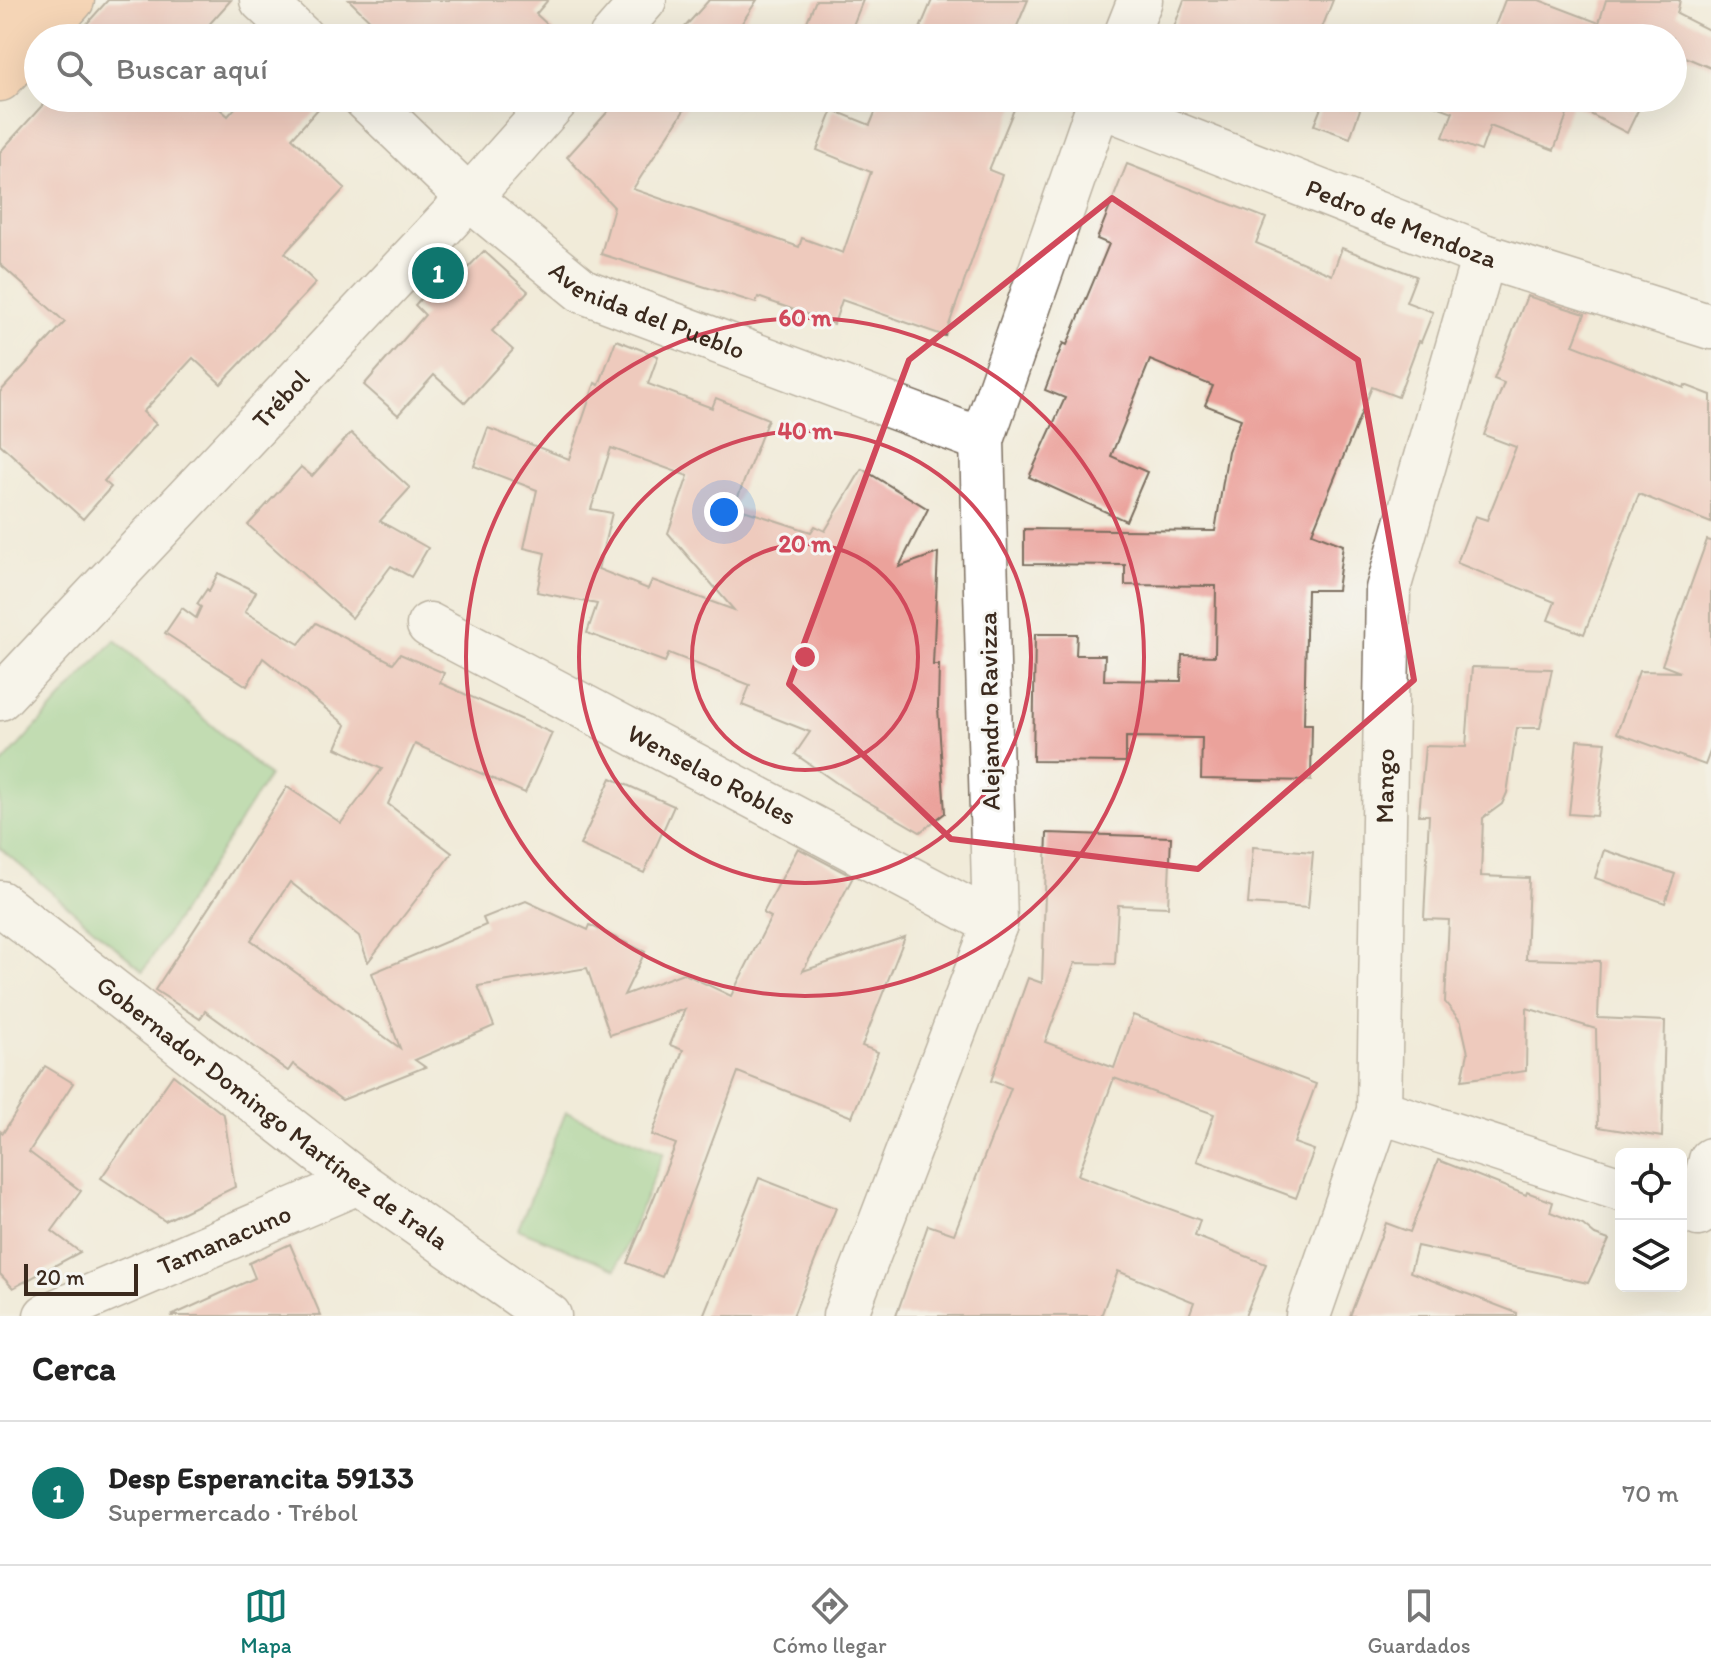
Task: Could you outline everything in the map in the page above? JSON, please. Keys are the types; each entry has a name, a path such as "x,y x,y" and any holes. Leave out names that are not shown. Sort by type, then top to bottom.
{"main road":[{"path":"0,32 29,0"},
{"path":"50,24 72,0"},
{"path":"0,79 24,53"}],"street":[{"path":"262,0 287,24"},
{"path":"623,24 644,0"},
{"path":"1131,24 1140,0"},
{"name":"Avenida del Pueblo","path":"380,112 469,198 583,291 982,440"},
{"name":"Trébol","path":"0,698 469,198 546,112"},
{"name":"Alejandro Ravizza","path":"845,1316 995,924 982,440 1096,112"},
{"name":"Pedro de Mendoza","path":"1127,112 1484,256 1711,327"},
{"name":"Mango","path":"1308,1316 1379,1111 1388,589 1484,256"},
{"name":"Wenselao Robles","path":"429,625 995,924"},
{"name":"Gobernador Domingo Martínez de Irala","path":"0,903 358,1182 549,1316"},
{"path":"1379,1111 1615,1187"},
{"path":"1697,1214 1711,1160"},
{"name":"Tamanacuno","path":"46,1316 358,1182"}],"highlighted area":[{"path":"1112,198 1358,360 1414,680 1198,869 951,839 789,684 909,360"}],"green space":[{"path":"115,640 269,776 143,971 0,848 0,766"},
{"path":"566,1112 664,1152 616,1269 518,1229"}],"building":[{"path":"108,0 231,0 210,24 87,24"},
{"path":"349,0 548,0 536,14 547,24 374,24"},
{"path":"709,0 757,0 741,24 688,24"},
{"path":"816,0 863,0 854,24 806,24"},
{"path":"932,0 1028,0 1018,24 922,24"},
{"path":"1184,0 1333,0 1324,24 1175,24"},
{"path":"1505,0 1539,0 1599,23 1606,0 1680,0 1677,14 1711,31 1711,68 1687,58 1687,24 1496,24"},
{"path":"36,112 223,112 228,116 232,112 315,112 292,138 345,188 285,253 316,283 221,384 193,358 143,412 156,424 104,481 111,487 83,519 0,444 0,392 65,322 0,264 0,152"},
{"path":"607,112 683,112 633,189 799,247 802,238 843,253 871,172 817,150 832,112 870,125 875,112 1013,112 989,170 1002,175 945,336 842,300 834,324 758,297 756,303 601,254 614,207 567,157"},
{"path":"1319,112 1359,112 1350,138 1314,125"},
{"path":"1453,112 1568,112 1554,150 1490,126 1481,151 1443,137"},
{"path":"1586,112 1637,112 1627,133"},
{"path":"1127,164 1266,218 1256,243 1332,275 1342,248 1416,276 1406,302 1433,312 1398,397 1372,387 1312,533 1343,545 1337,590 1307,590 1304,724 1312,724 1311,781 1201,779 1202,738 1126,737 1126,762 1033,761 1035,634 1077,634 1076,655 1105,655 1104,680 1181,681 1182,655 1215,656 1216,586 1125,585 1125,565 1024,564 1024,529 1215,531 1228,451 1241,419 1205,405 1213,386 1150,360 1111,456 1147,472 1126,521 1029,477 1065,398 1045,390 1109,244 1097,239"},
{"path":"484,251 528,291 492,331 513,350 465,403 434,375 398,415 364,385 425,315 415,305 443,274 453,283"},
{"path":"1527,296 1585,314 1573,345 1684,388 1685,385 1711,395 1711,523 1639,494 1584,634 1548,620 1555,602 1457,563 1475,516 1487,520 1516,447 1484,435 1504,383 1494,379"},
{"path":"616,340 658,356 648,384 712,408 716,398 768,419 734,507 811,532 815,526 825,531 862,469 928,509 899,567 938,553 933,665 939,665 938,708 945,813 920,832 841,786 795,754 810,732 742,705 750,685 669,653 665,662 587,633 597,604 537,592 545,553 524,548 537,490 474,466 488,428 569,459 595,383 599,385","holes":["611,448 688,476 668,533 734,610 652,580 648,589 598,569 612,513 591,509"]},
{"path":"351,433 410,488 380,521 428,548 411,577 391,566 352,618 248,525 301,467 312,476"},
{"path":"1707,540 1711,541 1711,749 1705,765 1617,733 1639,671 1680,672 1662,665"},
{"path":"218,573 256,592 245,612 299,644 316,623 393,663 400,654 444,673 440,683 552,733 525,793 415,744 388,804 452,853 368,962 359,936 290,882 251,940 400,1048 372,973 486,925 483,918 526,901 588,930 590,925 645,952 624,995 683,973 731,996 771,917 763,913 798,848 853,877 803,971 905,937 862,1046 878,1052 852,1117 738,1072 662,1277 627,1263 676,1144 652,1135 683,1050 670,1045 685,1009 610,1035 587,968 478,986 494,1026 415,1060 425,1067 342,1100 293,1064 288,1071 205,1011 200,1019 155,990 287,787 341,823 382,769 336,748 346,725 263,658 247,686 165,633 182,608 196,618 201,607 197,604 207,589 209,591"},
{"path":"1472,667 1552,669 1540,728 1517,728 1507,793 1502,804 1483,818 1481,876 1529,878 1526,959 1600,961 1598,1018 1665,1021 1662,1137 1598,1127 1596,1029 1527,1008 1526,1071 1462,1080 1468,1053 1461,1022 1445,1002 1449,920 1424,919 1429,815 1419,815 1425,746 1466,747"},
{"path":"1577,740 1606,742 1597,816 1569,814"},
{"path":"611,778 674,806 644,873 580,845"},
{"path":"1047,833 1171,837 1168,907 1118,905 1115,964 1075,963 1045,1042 1114,1068 1133,1015 1316,1084 1294,1143 1314,1150 1296,1198 1197,1161 1214,1114 1114,1078 1078,1175 1200,1220 1195,1236 1266,1264 1245,1316 1189,1316 1194,1302 1118,1271 1101,1316 896,1316 928,1225 954,1234 1011,1088 991,1081 1028,978 1042,983"},
{"path":"1253,847 1313,852 1308,908 1248,904"},
{"path":"1604,850 1675,874 1665,903 1595,878"},
{"path":"45,1066 73,1083 29,1152 81,1191 52,1231 80,1252 13,1288 0,1274 0,1131 3,1133"},
{"path":"173,1075 224,1115 235,1187 165,1221 101,1178"},
{"path":"1438,1160 1526,1195 1527,1192 1553,1202 1550,1212 1583,1225 1595,1235 1609,1240 1588,1283 1417,1246 1410,1272 1517,1313 1517,1316 1350,1316 1386,1223 1410,1232"},
{"path":"759,1178 836,1208 793,1316 703,1316"},
{"path":"290,1244 321,1316 171,1316 255,1278 249,1263"}],"place":[{"name":"Desp Esperancita 59133","path":"438,273"}]}
